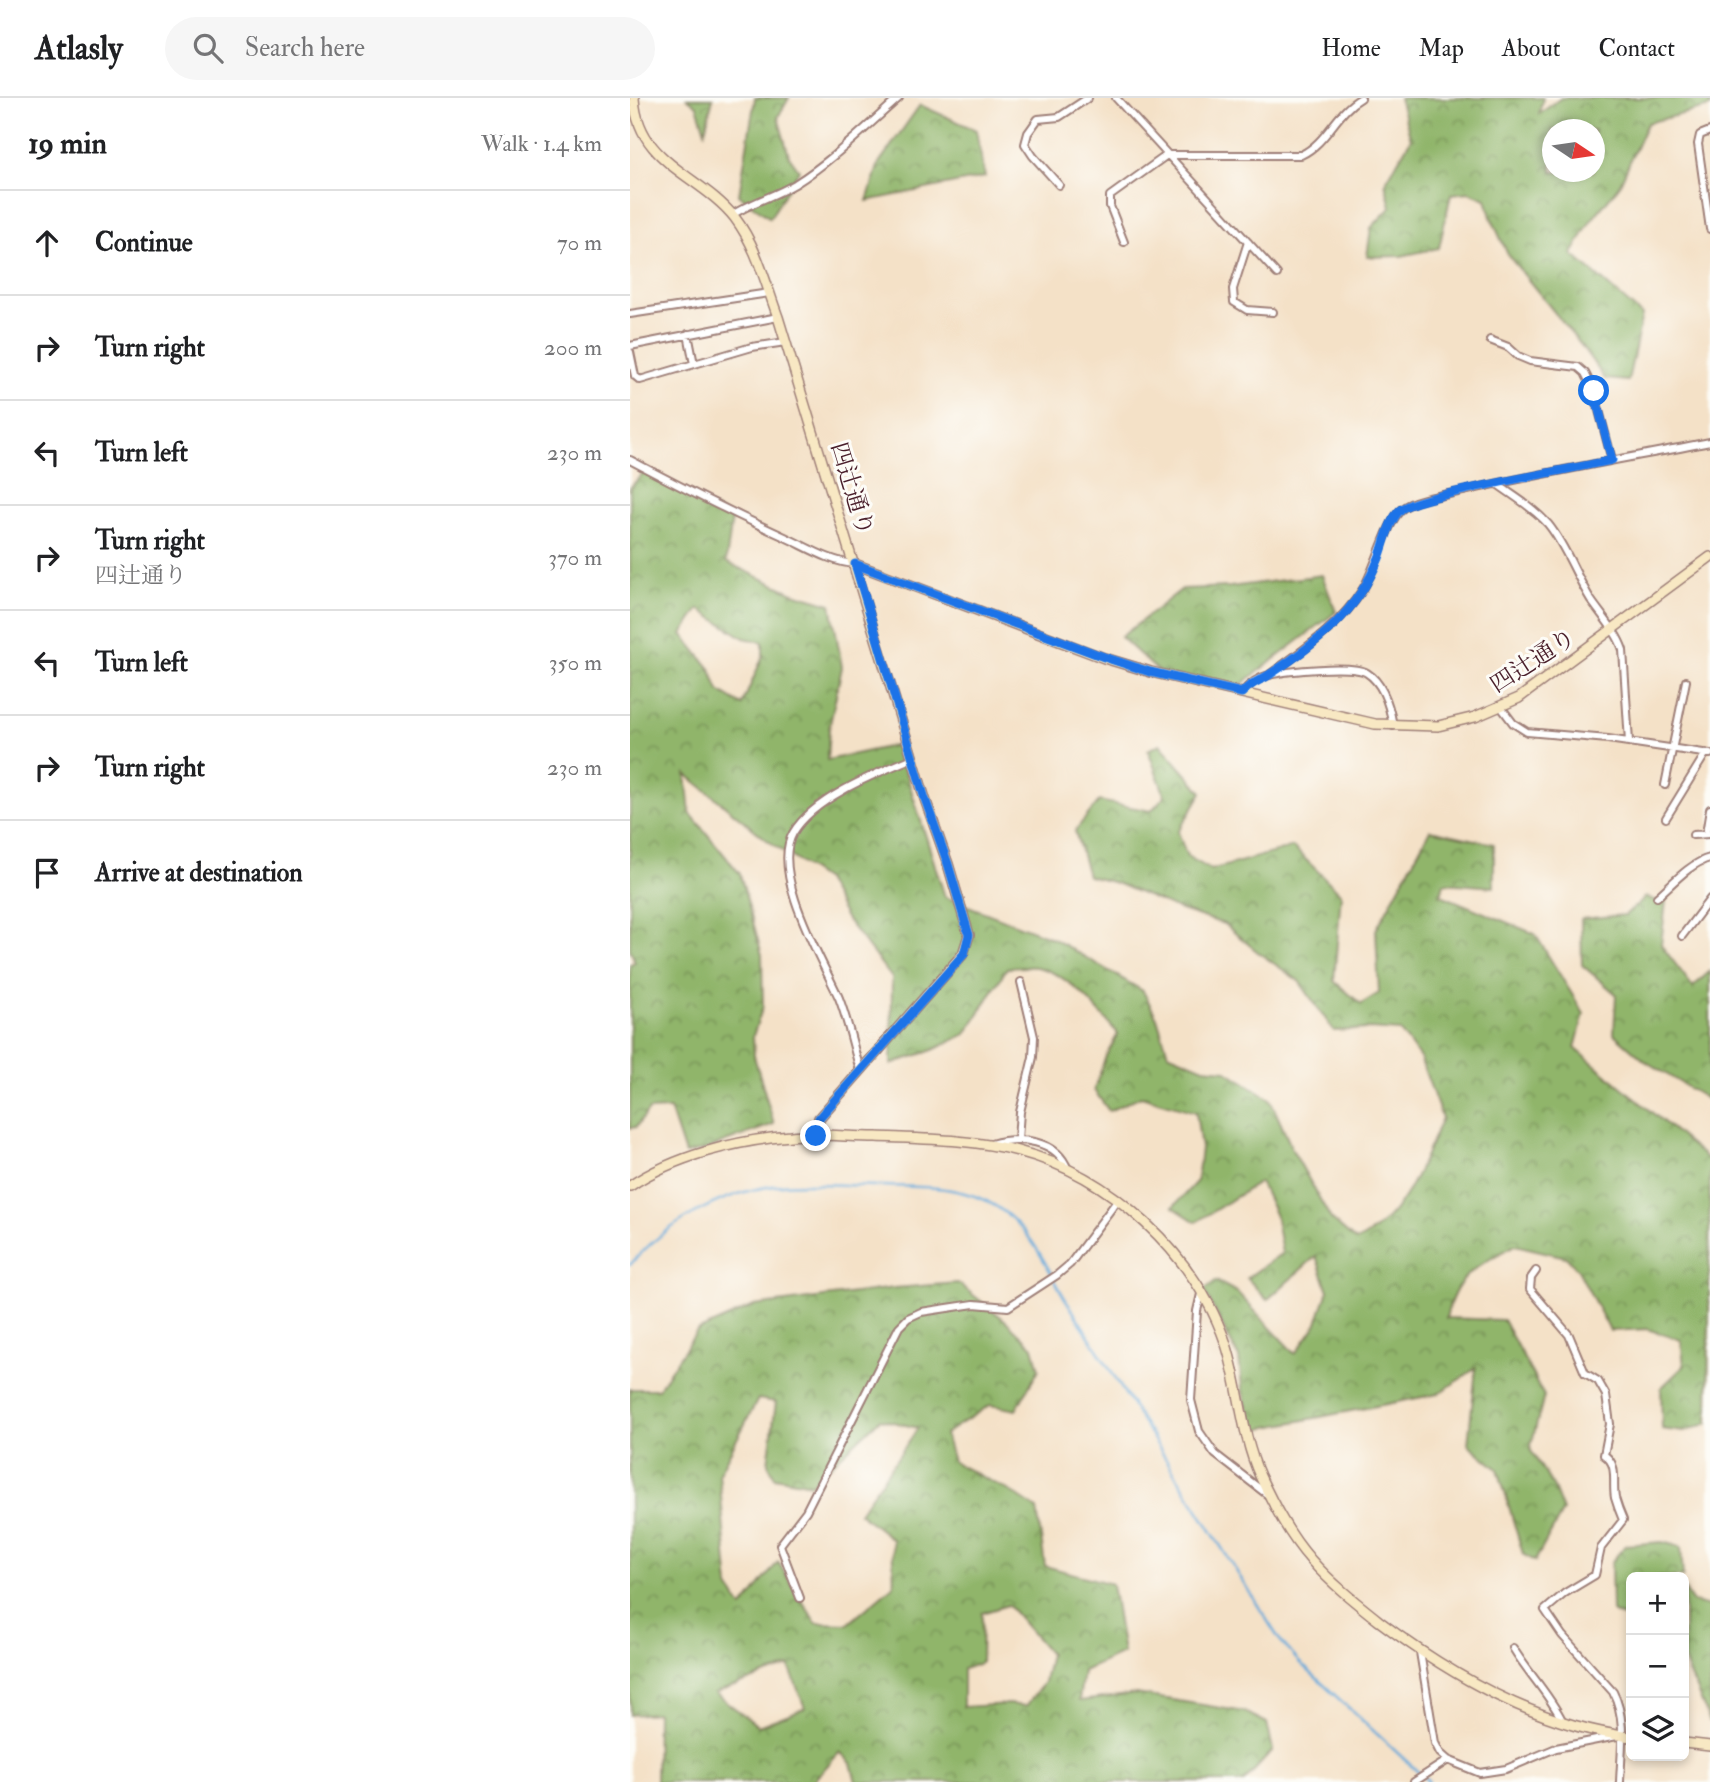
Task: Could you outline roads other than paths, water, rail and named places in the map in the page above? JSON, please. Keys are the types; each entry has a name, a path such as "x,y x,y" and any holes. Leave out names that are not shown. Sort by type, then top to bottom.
{"street":[{"name":"四辻通り","path":"634,98 642,133 665,161 716,199 732,215 757,255 855,564 1150,672 1375,724 1438,726 1501,707 1542,683 1710,557"},
{"path":"732,215 747,205 794,185 899,98"},
{"path":"1059,184 1025,144 1028,132 1038,119 1059,117 1088,98"},
{"path":"1116,98 1278,274"},
{"path":"1124,242 1110,206 1110,196 1167,155 1301,155 1310,151 1343,110 1361,98"},
{"path":"1710,131 1700,135 1698,144 1710,229"},
{"path":"1248,242 1233,289 1234,302 1247,310 1273,312"},
{"path":"630,314 769,293"},
{"path":"630,346 778,317"},
{"path":"688,334 694,364"},
{"path":"1490,340 1508,347 1518,356 1530,361 1578,367 1585,373 1594,391 1612,460"},
{"path":"630,352 635,376 640,380 752,347 786,342"},
{"path":"1242,693 1249,684 1269,675 1317,640 1336,622 1361,593 1378,560 1388,531 1402,509 1414,503 1497,484 1710,442"},
{"path":"630,460 682,488 836,561 855,564 969,935 964,954 819,1118 816,1136"},
{"path":"1497,484 1536,512 1550,527 1581,584 1619,638 1623,650 1629,742"},
{"path":"1269,675 1337,669 1360,670 1370,675 1378,685 1390,708 1393,726"},
{"path":"1665,785 1686,681"},
{"path":"1501,707 1513,723 1527,732 1629,742 1708,754 1666,818"},
{"path":"860,1070 839,999 799,910 786,859 788,844 793,831 810,813 846,790 913,758"},
{"path":"1693,835 1708,834 1710,809"},
{"path":"1657,897 1703,860 1710,859"},
{"path":"1682,936 1710,899"},
{"path":"1018,1139 1020,1112 1033,1057 1034,1037 1021,982"},
{"path":"630,1186 635,1179 695,1155 793,1135 989,1144 1021,1152 1068,1170 1153,1228 1168,1245 1201,1294 1225,1343 1251,1454 1285,1525 1325,1575 1356,1604 1420,1652 1479,1686 1562,1720 1626,1736"},
{"path":"989,1144 1018,1139 1036,1141 1065,1160 1068,1170"},
{"path":"800,1598 780,1545 806,1511 899,1327 908,1318 921,1312 974,1304 1008,1307 1070,1264 1117,1201"},
{"path":"1536,1271 1531,1278 1530,1289 1569,1335 1585,1373 1598,1381 1606,1395 1610,1424 1604,1455 1609,1458 1614,1468 1615,1497 1623,1520 1601,1548 1595,1576 1565,1593 1545,1610 1562,1634 1613,1692 1626,1732"},
{"path":"1201,1294 1191,1401 1199,1431 1215,1454 1270,1497"},
{"path":"1513,1648 1525,1669 1555,1705 1562,1720"},
{"path":"1420,1652 1435,1743 1440,1753 1448,1760 1480,1773 1495,1772 1556,1748 1626,1736"},
{"path":"1620,1782 1626,1743"},
{"path":"1689,1744 1710,1746"},
{"path":"1414,1782 1448,1760"}],"waterway":[{"path":"630,1265 661,1235 680,1222 719,1201 761,1188 808,1184 928,1187 957,1191 997,1207 1019,1225 1036,1247 1063,1295 1279,1639 1299,1662 1429,1782"}]}
